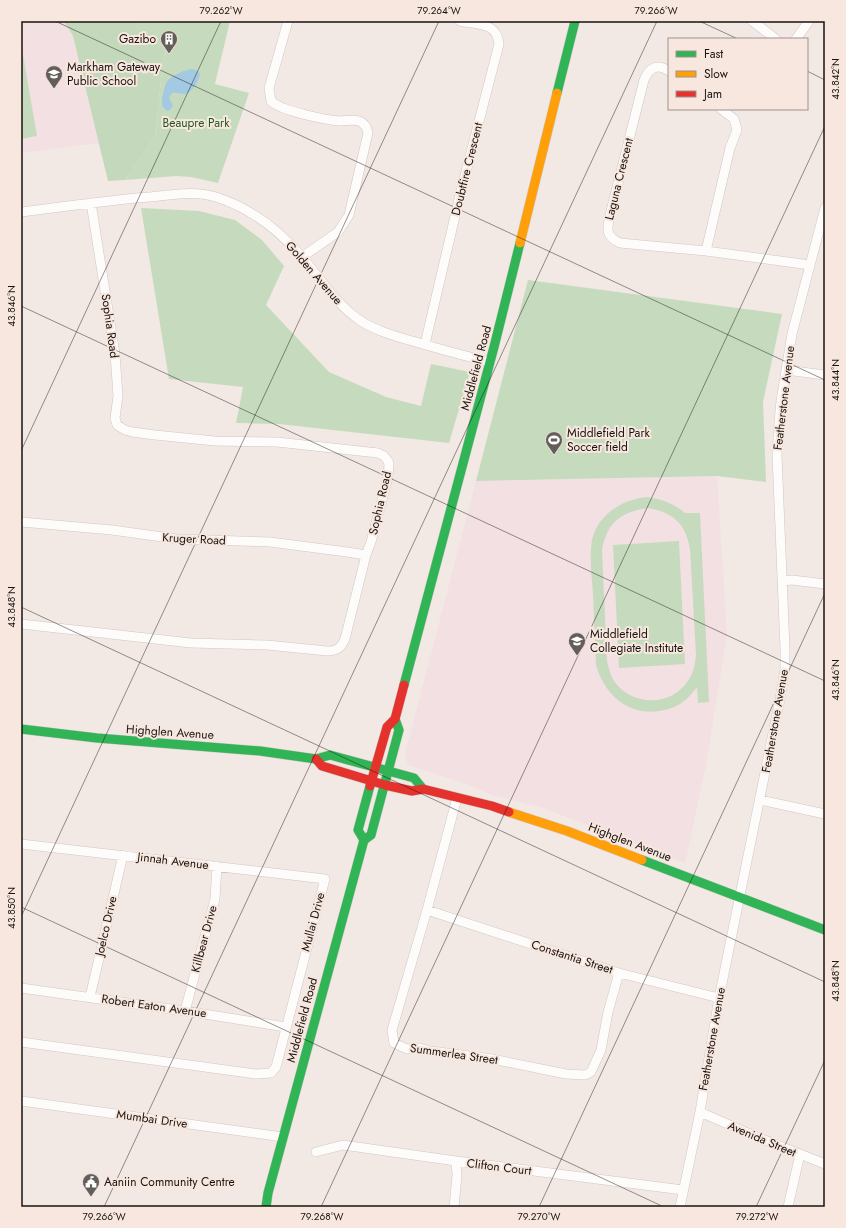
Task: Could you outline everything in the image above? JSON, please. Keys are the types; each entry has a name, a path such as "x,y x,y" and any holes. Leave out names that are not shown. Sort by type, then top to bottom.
{"main road":[{"name":"Middlefield Road","path":"364,840 358,830 387,727 395,719 490,362 575,21"},
{"name":"Middlefield Road","path":"266,1207 268,1192 364,840 371,835 389,770 399,730 395,719"},
{"name":"Highglen Avenue","path":"21,729 98,738 260,751 316,759 330,755 414,778 423,789"},
{"name":"Highglen Avenue","path":"316,759 322,766 385,785 412,791 423,789 492,806 567,831 825,930"}],"street":[{"path":"288,21 269,88 271,102 289,110 329,119 357,121 364,124 368,133 349,215 338,232 302,258"},
{"name":"Doubtfire Crescent","path":"424,344 460,195 499,44 497,34 493,29 460,21"},
{"path":"752,21 775,38"},
{"path":"797,38 809,21"},
{"name":"Laguna Crescent","path":"668,71 664,68 659,67 652,69 648,72 644,80 610,215 608,233 610,237 620,243 706,251 810,265"},
{"path":"706,251 730,148 737,130 734,119 722,110"},
{"name":"Golden Avenue","path":"21,212 132,197 194,194 216,197 243,208 263,220 288,242 337,302 359,320 398,338 490,362"},
{"name":"Sophia Road","path":"21,624 191,643 267,645 333,651 339,649 345,640 366,555 371,542 388,477 389,464 384,456 378,453 277,442 214,441 155,435 124,430 117,425 115,418 118,396 115,354 91,203"},
{"name":"Featherstone Avenue","path":"680,1207 700,1112 719,998 760,800 785,668 783,581 777,456 781,401 792,334 825,208"},
{"path":"786,370 825,375"},
{"name":"Kruger Road","path":"21,522 177,539 270,542 366,555"},
{"path":"783,581 792,580 825,584"},
{"name":"Summerlea Street","path":"457,798 427,910 392,1030 394,1043 407,1049 419,1048 492,1059 566,1074 585,1074 592,1072 601,1050 608,1012 619,973"},
{"path":"760,800 825,814"},
{"name":"Jinnah Avenue","path":"21,844 325,879"},
{"name":"Joelco Drive","path":"90,997 123,855"},
{"name":"Killbear Drive","path":"185,1011 215,899 217,866"},
{"name":"Mullai Drive","path":"21,1042 256,1074 271,1073 276,1067 325,879"},
{"name":"Constantia Street","path":"427,910 619,973 719,998"},
{"name":"Robert Eaton Avenue","path":"21,988 286,1027"},
{"name":"Mumbai Drive","path":"21,1101 283,1137"},
{"name":"Avenida Street","path":"700,1112 825,1164"},
{"name":"Clifton Court","path":"316,1152 342,1145 456,1162 683,1190"},
{"path":"788,1207 800,1154"},
{"path":"454,1207 457,1175 456,1162"}],"shaded area":[{"name":"Markham Gateway Public School","path":"21,21 64,21 73,36 99,143 21,153"},
{"name":"Middlefield Collegiate Institute","path":"717,476 727,635 706,765 685,863 543,808 492,795 461,782 408,765 405,754 476,481"}],"green space":[{"path":"64,21 133,21 138,32 166,50 163,60 155,137 125,180 108,181 73,36"},
{"name":"Beaupre Park","path":"133,21 230,21 215,84 249,93 218,183 191,177 176,176 125,180 155,137 163,60 166,51 137,32"},
{"path":"21,43 37,136 21,139"},
{"path":"141,208 199,211 235,220 262,240 284,266 266,305 329,372 386,397 421,406 431,364 470,372 449,443 279,424 236,423 243,387 169,379"},
{"path":"528,280 782,314 763,402 766,482 717,476 476,481"},
{"path":"646,497 657,499 672,504 685,513 700,513 709,702 698,703 697,687 685,700 672,708 648,712 637,710 619,701 611,694 600,676 596,665 591,560 592,540 595,531 605,516 620,505","holes":["648,508 671,516 677,521 682,526 688,540 690,549 696,655 692,673 682,688 673,695 663,699 652,700 631,696 622,690 614,681 611,674 607,661 602,550 607,533 616,520 630,512 638,510"]},
{"path":"679,541 685,664 619,668 613,545"}],"water":[{"path":"191,69 196,70 200,74 195,86 185,94 172,93 169,98 173,105 171,109 168,111 166,110 162,105 162,102 163,93 168,80"}],"traffic: fast":[{"path":"557,93 575,21"},
{"path":"404,685 494,347 520,243"},
{"path":"364,840 371,835 399,730 395,719"},
{"path":"21,729 97,738 260,751 316,759 330,755 414,778 423,789"},
{"path":"266,1207 268,1193 364,840 358,830 370,786"},
{"path":"642,860 825,930"}],"traffic: slow":[{"path":"520,243 557,93"},
{"path":"509,812 567,831 642,860"}],"traffic: jam":[{"path":"370,786 387,727 395,719 404,685"},
{"path":"316,759 322,766 385,785 412,791 423,789 492,806 509,812"}],"place":[{"name":"Gazibo","path":"169,54"},
{"name":"Markham Gateway Public School","path":"54,89"},
{"name":"Middlefield Park Soccer field","path":"554,455"},
{"name":"Middlefield Collegiate Institute","path":"577,656"},
{"name":"Aaniin Community Centre","path":"91,1197"}]}
